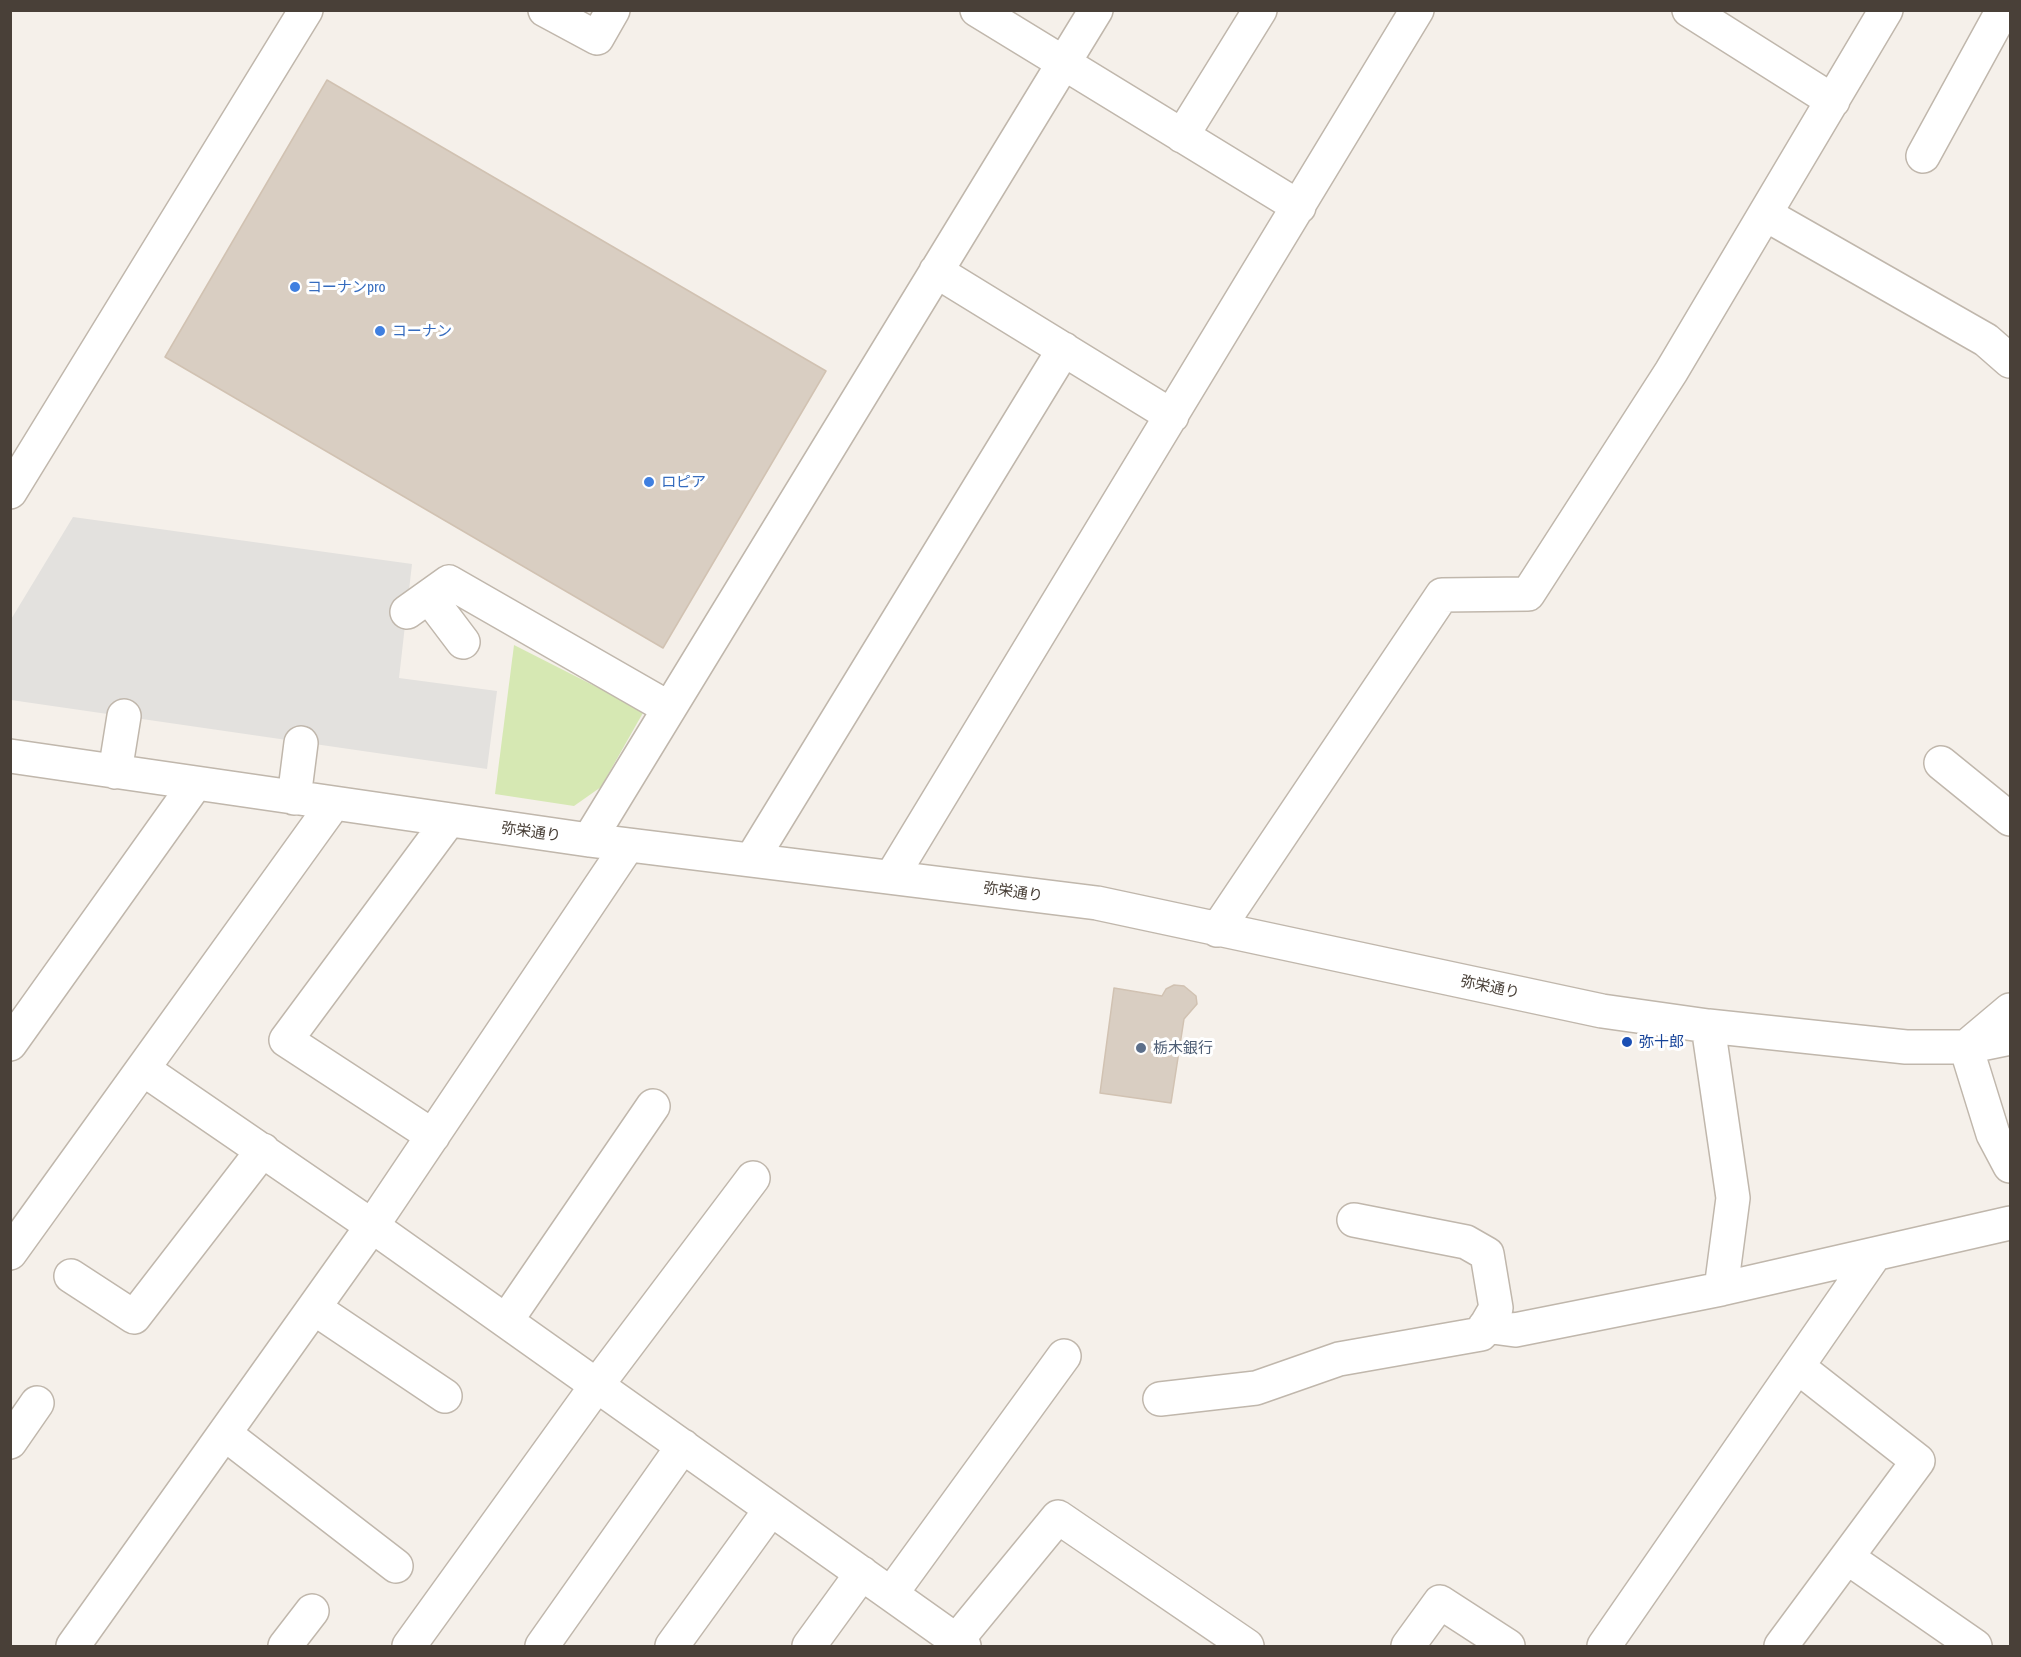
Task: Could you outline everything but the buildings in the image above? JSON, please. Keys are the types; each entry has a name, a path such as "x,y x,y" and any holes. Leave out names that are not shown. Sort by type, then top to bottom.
{"street":[{"path":"10,492 306,10"},
{"path":"545,10 597,38 614,10"},
{"path":"977,10 1299,207"},
{"path":"589,840 668,707 1096,10"},
{"path":"1182,136 1260,10"},
{"path":"892,876 1299,207 1416,10"},
{"path":"1689,10 1833,101"},
{"path":"1217,930 1442,595 1528,594 1671,372 1886,10"},
{"path":"1923,156 2003,10"},
{"path":"1765,214 1986,340 2010,361"},
{"path":"936,271 1172,416"},
{"path":"752,859 1064,349"},
{"path":"463,642 418,605 449,582 668,707"},
{"path":"115,772 124,716"},
{"path":"294,798 301,743"},
{"path":"1941,764 2010,819"},
{"name":"弥栄通り","path":"16,765 115,772 589,840 1097,903 1602,1011 1708,1026 1906,1047 1966,1047 2010,1038"},
{"path":"10,1044 196,783"},
{"path":"10,1253 334,803"},
{"path":"433,1136 286,1040 449,820"},
{"path":"74,1647 372,1226 628,845"},
{"path":"2010,1010 1966,1047 1993,1134 2010,1166"},
{"path":"1708,1026 1733,1198 1721,1289"},
{"path":"143,1069 372,1226 960,1644 1058,1516 1247,1647"},
{"path":"506,1321 653,1106"},
{"path":"71,1276 134,1317 263,1150"},
{"path":"409,1647 597,1385 753,1178"},
{"path":"1160,1399 1256,1388 1339,1359 1481,1334 1496,1308 1487,1254 1466,1242 1354,1220"},
{"path":"1485,1326 1515,1330 1721,1289 2010,1223"},
{"path":"1604,1647 1875,1254"},
{"path":"314,1308 445,1396"},
{"path":"891,1594 1064,1356"},
{"path":"1781,1647 1918,1461 1798,1368"},
{"path":"10,1442 37,1403"},
{"path":"225,1434 396,1566"},
{"path":"542,1647 683,1446"},
{"path":"672,1647 771,1509"},
{"path":"1848,1558 1975,1647"},
{"path":"809,1647 862,1574"},
{"path":"1408,1647 1440,1602 1508,1647"},
{"path":"285,1647 312,1611"}],"green space":[{"path":"514,645 644,711 601,787 574,806 495,794"}],"shaded area":[{"path":"73,517 412,564 399,678 497,691 487,769 11,700 10,621"}],"place":[{"name":"コーナンpro","path":"295,287"},
{"name":"コーナン","path":"380,331"},
{"name":"ロピア","path":"649,482"},
{"name":"弥十郎","path":"1627,1042"},
{"name":"栃木銀行","path":"1141,1048"}]}
